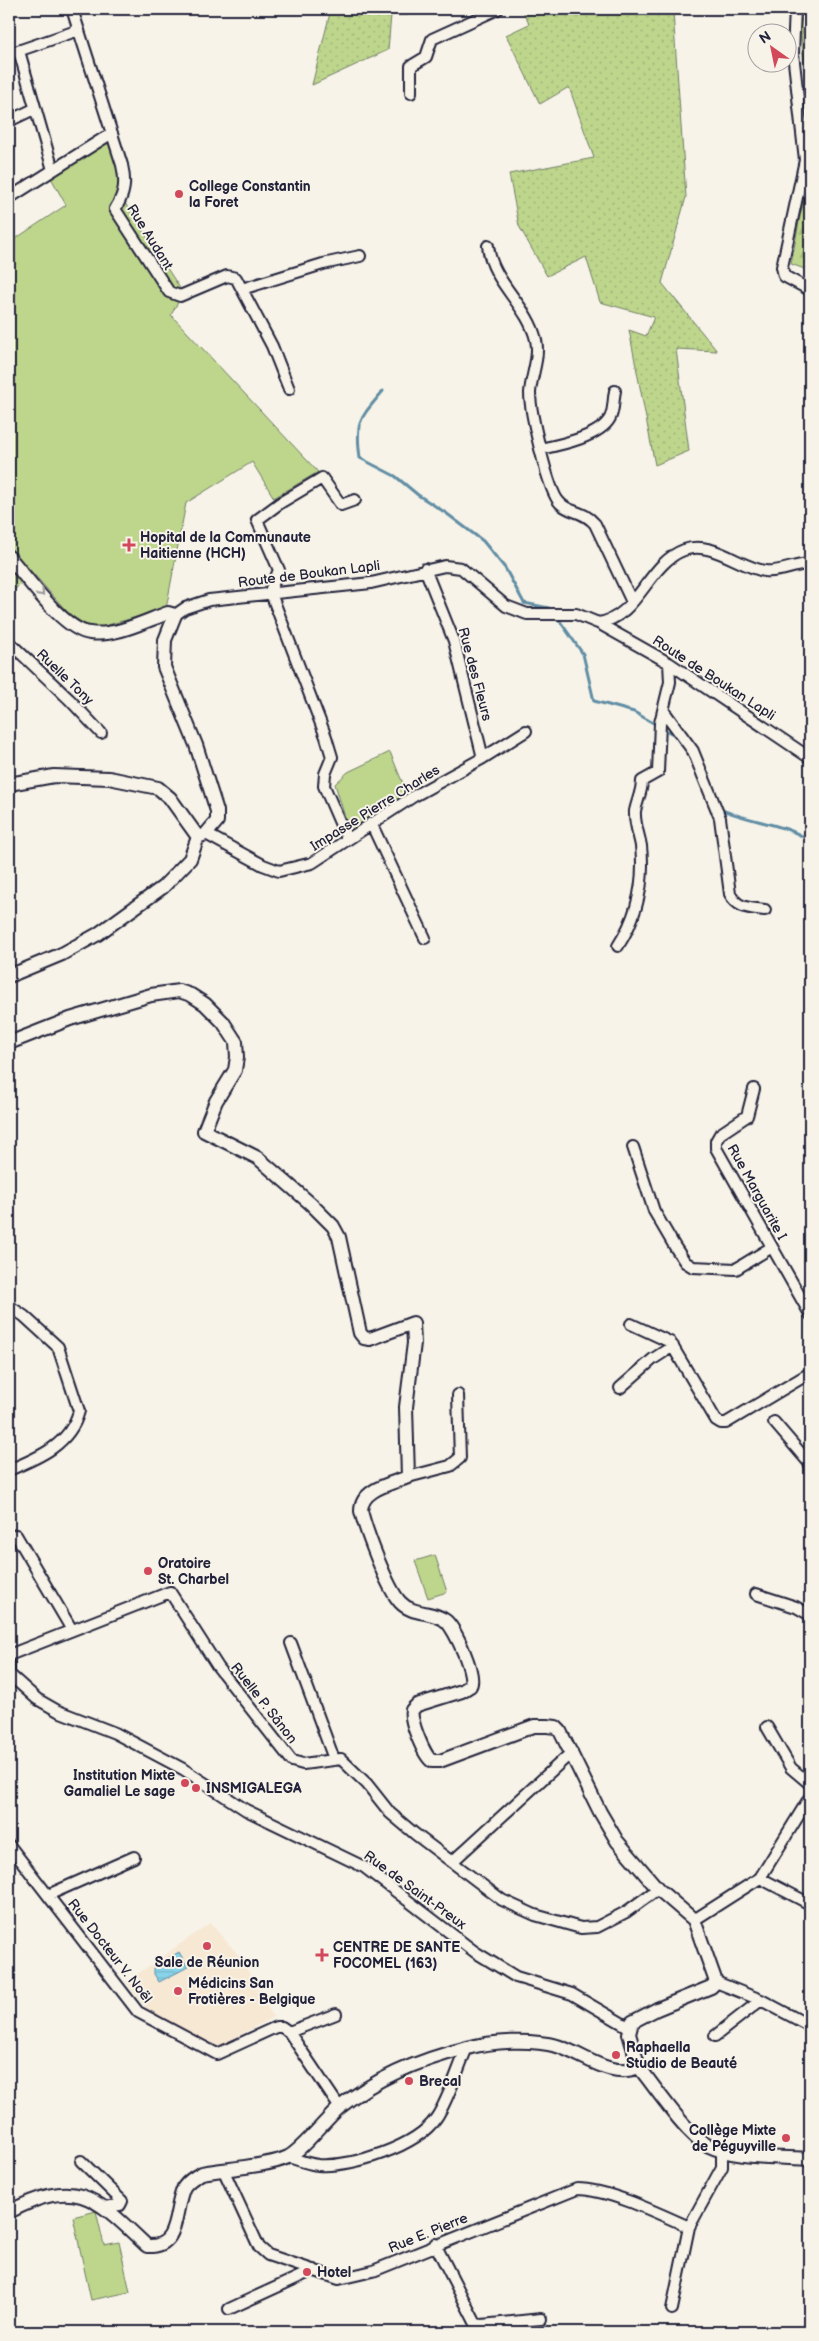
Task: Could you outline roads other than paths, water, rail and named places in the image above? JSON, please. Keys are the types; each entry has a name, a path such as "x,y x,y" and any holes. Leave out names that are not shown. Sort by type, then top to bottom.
{"street":[{"name":"Rue Audant","path":"72,9 112,132 126,183 122,200 115,209 169,292 180,296 227,276 236,278 272,346 289,389"},
{"path":"411,93 411,66 426,57 432,39 479,13 498,9"},
{"path":"795,9 793,52 805,160 782,266 784,276 791,282 810,290"},
{"path":"53,170 14,53 79,30"},
{"path":"9,120 34,109"},
{"path":"9,198 112,132"},
{"path":"488,246 494,270 518,305 537,342 530,396 540,449 558,502 567,508 587,515 595,524 632,602"},
{"path":"242,289 323,264 360,256"},
{"path":"540,449 573,441 602,427 610,419 614,391"},
{"path":"347,839 324,786 325,774 332,757 270,592 279,570 257,520 322,478 341,504 355,500"},
{"path":"598,623 610,622 620,615 664,565 686,549 711,550 763,571 774,571 810,564"},
{"path":"9,557 65,620 89,633 122,629 168,613 176,615 168,627 165,640 164,667 196,745 215,805 217,821 202,835 190,859 182,869 156,891 98,934 62,954 9,976"},
{"name":"Route de Boukan Lapli","path":"176,615 185,608 209,600 371,582 445,566 461,568 506,606 527,614 576,614 598,623 669,663 810,758"},
{"name":"Rue des Fleurs","path":"425,569 454,641 483,758"},
{"name":"Ruelle Tony","path":"9,642 69,699 101,733"},
{"path":"618,946 630,928 639,903 642,879 641,846 636,811 642,781 658,772 660,723 670,682 669,663"},
{"path":"663,710 693,751 720,818 730,894 735,902 744,908 765,910"},
{"name":"Impasse Pierre Charles","path":"202,835 279,871 312,863 371,823 526,731"},
{"path":"9,784 63,776 109,778 158,788 170,798 202,835"},
{"path":"371,823 425,938"},
{"path":"9,1043 70,1019 151,995 179,991 191,995 205,1004 223,1022 236,1042 235,1070 216,1101 204,1131 208,1135 229,1142 258,1158 288,1183 333,1226 339,1237 360,1333 364,1338 370,1338 413,1324 414,1343 406,1406 408,1477"},
{"name":"Rue Marguarite I","path":"754,1090 747,1116 720,1134 716,1141 716,1148 810,1314"},
{"path":"633,1147 654,1211 674,1247 686,1262 693,1267 736,1269 772,1247"},
{"path":"9,1306 24,1316 58,1347 79,1411 72,1428 60,1442 36,1458 9,1470"},
{"path":"631,1324 665,1338 673,1346 716,1420 721,1423 726,1423 810,1373"},
{"path":"620,1388 653,1359 673,1346"},
{"path":"458,1395 460,1458 450,1466 408,1477 365,1497 361,1503 364,1521 390,1586 400,1602 417,1613 434,1615 446,1620 458,1638 472,1677 470,1686 462,1691 417,1705 412,1710 411,1717 426,1754 432,1761 440,1761 534,1726 556,1727 572,1752 600,1812 617,1841 658,1889 694,1920 716,1982 761,2000 810,2026"},
{"path":"774,1422 810,1464"},
{"path":"16,1535 72,1630"},
{"name":"Ruelle P. Sânon","path":"9,1655 170,1592 218,1667 292,1761 303,1764 334,1759"},
{"path":"756,1594 796,1606 810,1615"},
{"path":"291,1643 334,1759 341,1759 351,1767 390,1813 502,1900 535,1916 581,1928 597,1927 658,1889"},
{"name":"Rue de Saint-Preux","path":"9,1665 9,1674 37,1699 58,1711 115,1733 183,1769 246,1810 364,1867 475,1952 516,1977 572,1994 630,2028"},
{"path":"768,1727 791,1768 810,1784"},
{"path":"452,1862 572,1752"},
{"path":"694,1920 760,1878 810,1797"},
{"name":"Rue Docteur V. Noël","path":"9,1845 138,2012 217,2054 276,2027 282,2027 289,2032"},
{"path":"48,1895 134,1858"},
{"path":"760,1878 810,1904"},
{"path":"716,1982 711,1988 632,2022 629,2034 639,2067 686,2126 705,2144 722,2151 810,2159"},
{"path":"715,2036 761,2000"},
{"path":"336,2014 289,2032 340,2108"},
{"path":"289,2157 340,2108 366,2088 424,2061 467,2048 500,2041 556,2046 612,2069 629,2071 639,2067"},
{"path":"9,2212 60,2192 87,2196 103,2207 147,2246 158,2247 168,2240 173,2231 185,2186 202,2172 289,2157 316,2165 348,2164 379,2154 427,2128 437,2117 467,2048"},
{"path":"672,2309 689,2227 722,2166 722,2151"},
{"path":"81,2161 122,2201 120,2205 103,2207"},
{"name":"Rue E. Pierre","path":"223,2169 259,2247 268,2255 339,2279 373,2271 435,2244 577,2189 591,2189 657,2212 689,2227"},
{"path":"435,2244 476,2324 541,2319"},
{"path":"229,2309 314,2270"}],"water":[{"path":"179,1952 188,1967 159,1982 154,1974 154,1967"}],"waterway":[{"path":"383,391 364,414 361,421 358,435 360,458 395,476 418,495 483,541 505,568 524,603 549,608 552,612"},
{"path":"557,617 583,654 594,701 634,712 678,737"},
{"path":"720,809 778,826 810,841"}],"place":[{"name":"College Constantin la Foret","path":"179,194"},
{"name":"Hopital de la Communaute Haitienne (HCH)","path":"129,545"},
{"name":"Oratoire St. Charbel","path":"148,1571"},
{"name":"Institution Mixte Gamaliel Le sage","path":"185,1783"},
{"name":"INSMIGALEGA","path":"196,1788"},
{"name":"Sale de Réunion","path":"207,1946"},
{"name":"CENTRE DE SANTE FOCOMEL (163)","path":"322,1955"},
{"name":"Médicins San Frotières - Belgique","path":"178,1991"},
{"name":"Raphaella Studio de Beauté","path":"616,2055"},
{"name":"Brecal","path":"409,2081"},
{"name":"Collège Mixte de Péguyville","path":"786,2138"},
{"name":"Hotel","path":"307,2272"}]}
